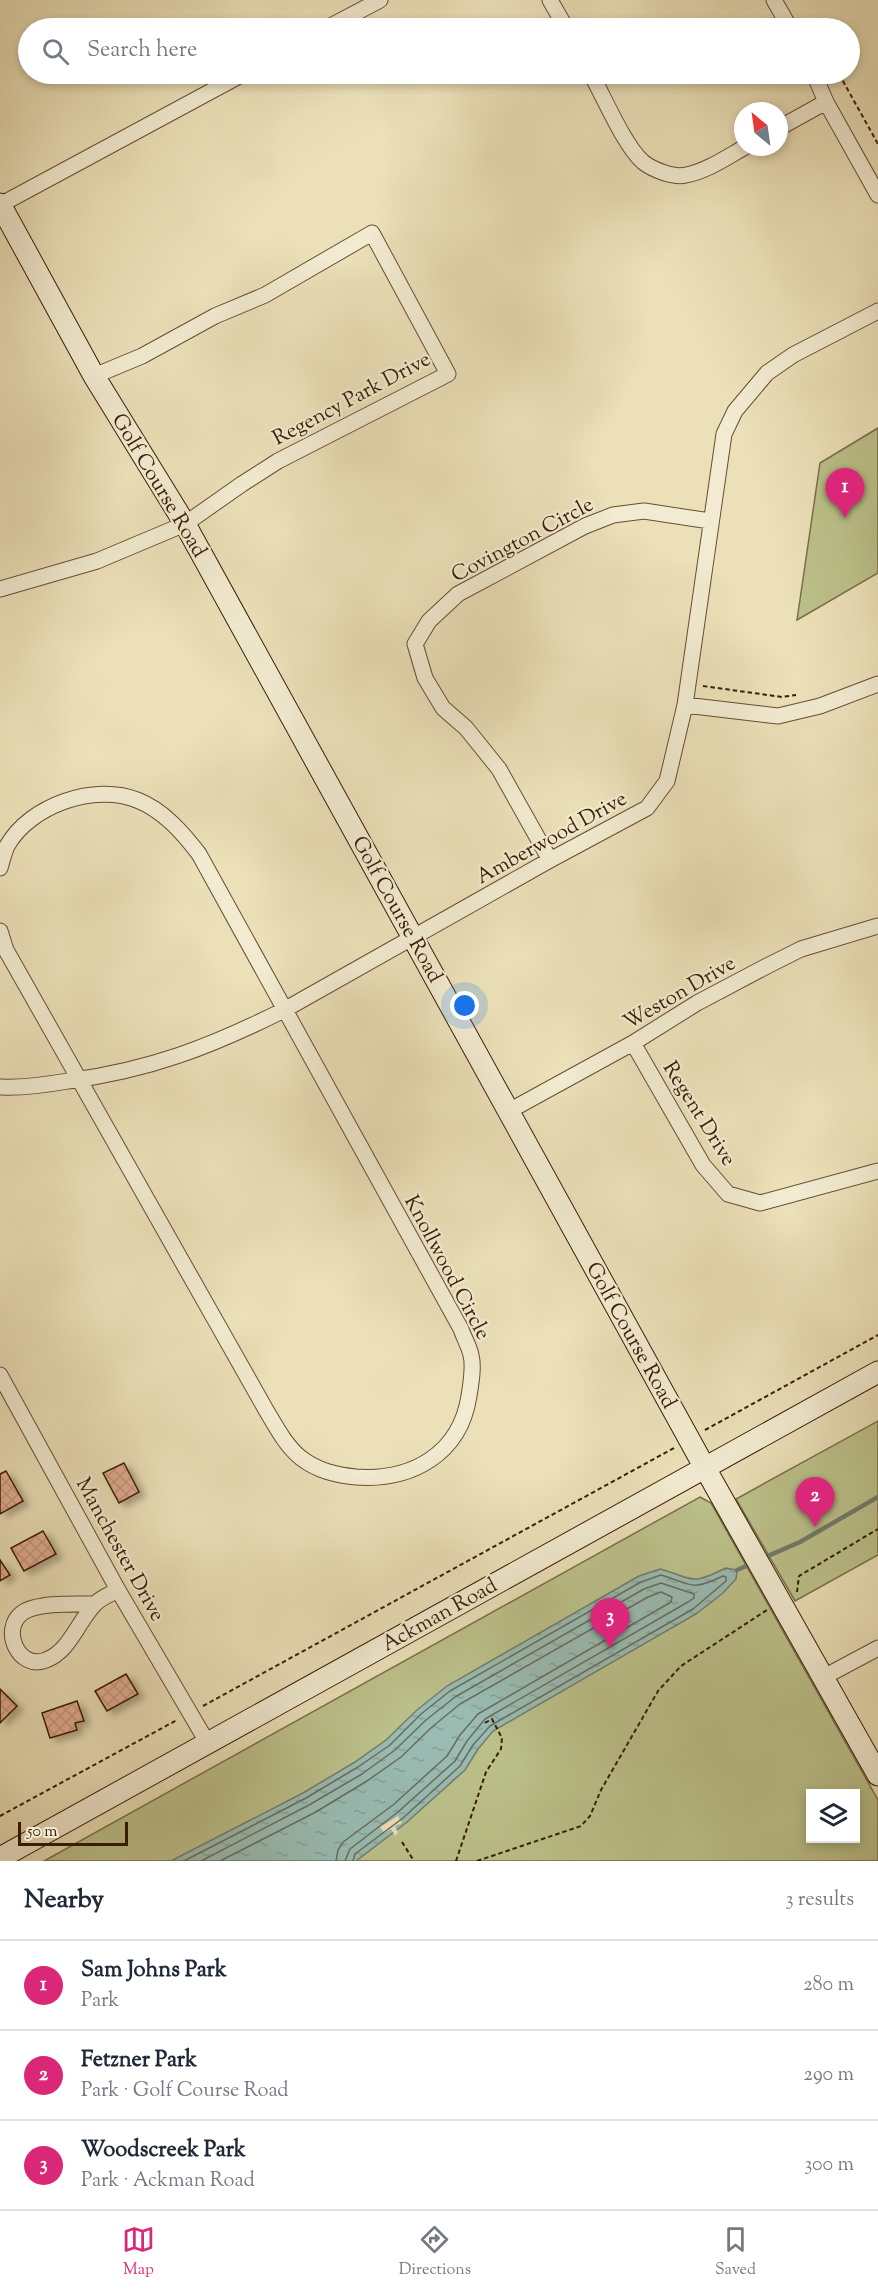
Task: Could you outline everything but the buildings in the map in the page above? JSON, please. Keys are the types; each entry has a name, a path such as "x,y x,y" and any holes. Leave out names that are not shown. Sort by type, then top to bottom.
{"street":[{"path":"346,18 380,0"},
{"path":"550,0 560,18"},
{"path":"774,0 784,18"},
{"path":"0,204 224,84"},
{"path":"596,84 627,141 643,162 660,172 684,176 710,167 734,153"},
{"path":"819,84 826,102 878,195"},
{"path":"788,123 826,102"},
{"name":"Golf Course Road","path":"0,204 94,376 185,524 705,1468 878,1775"},
{"name":"Regency Park Drive","path":"94,376 142,356 215,316 265,295 372,233 448,374 278,461 185,524"},
{"name":"Amberwood Drive","path":"0,1087 22,1088 132,1071 177,1058 242,1031 284,1010 647,808 667,781 685,705 724,434 735,411 767,374 793,354 878,311"},
{"name":"Covington Circle","path":"550,860 499,769 466,728 443,708 425,678 415,644 429,621 458,594 585,526 613,514 644,511 710,521"},
{"path":"0,589 97,561 185,524"},
{"path":"685,705 778,716 820,706 878,684"},
{"name":"Knollwood Circle","path":"0,868 7,846 43,811 66,801 92,794 115,793 138,800 159,812 175,826 199,854 461,1329 471,1356 468,1405 460,1427 448,1445 435,1458 412,1470 374,1478 335,1475 301,1458 289,1446 6,951 0,930"},
{"name":"Weston Drive","path":"509,1112 633,1043 697,1003 792,953 878,926"},
{"name":"Regent Drive","path":"633,1043 703,1165 728,1194 759,1203 878,1172"},
{"name":"Ackman Road","path":"0,1858 878,1372"},
{"name":"Manchester Drive","path":"0,1375 118,1590 207,1742"},
{"path":"95,1604 48,1606 22,1613 13,1627 12,1639 16,1649 22,1656 36,1662 45,1661 55,1655 73,1635 95,1604 118,1590"},
{"path":"822,1678 878,1648"}],"path":[{"path":"845,84 878,144"},
{"path":"688,684 782,697 805,694"},
{"path":"0,1816 878,1335"},
{"path":"477,1861 563,1834 581,1826 590,1816 630,1736 658,1691 681,1666 768,1610 779,1600 795,1601 799,1576 878,1529"},
{"path":"456,1861 486,1772 501,1749 502,1738 492,1719 483,1724"},
{"path":"402,1842 414,1861"}],"green space":[{"path":"878,428 878,573 797,620 820,463"},
{"path":"878,1421 878,1555 795,1601 736,1499"},
{"path":"700,1497 711,1503 878,1800 878,1861 44,1861"}],"water":[{"path":"726,1568 737,1570 736,1579 723,1593 696,1614 493,1731 465,1770 407,1822 356,1861 171,1861 303,1793 355,1762 386,1740 417,1710 447,1686 639,1576 660,1569 687,1578 698,1579"}],"pier":[{"path":"398,1816 402,1823 395,1826 398,1833 395,1836 391,1829 384,1833 380,1827"}],"waterway":[{"path":"761,1559 800,1542 878,1497"},
{"path":"737,1570 751,1564"}],"place":[{"name":"Sam Johns Park","path":"845,518"},
{"name":"Fetzner Park","path":"815,1527"},
{"name":"Woodscreek Park","path":"610,1648"}]}
